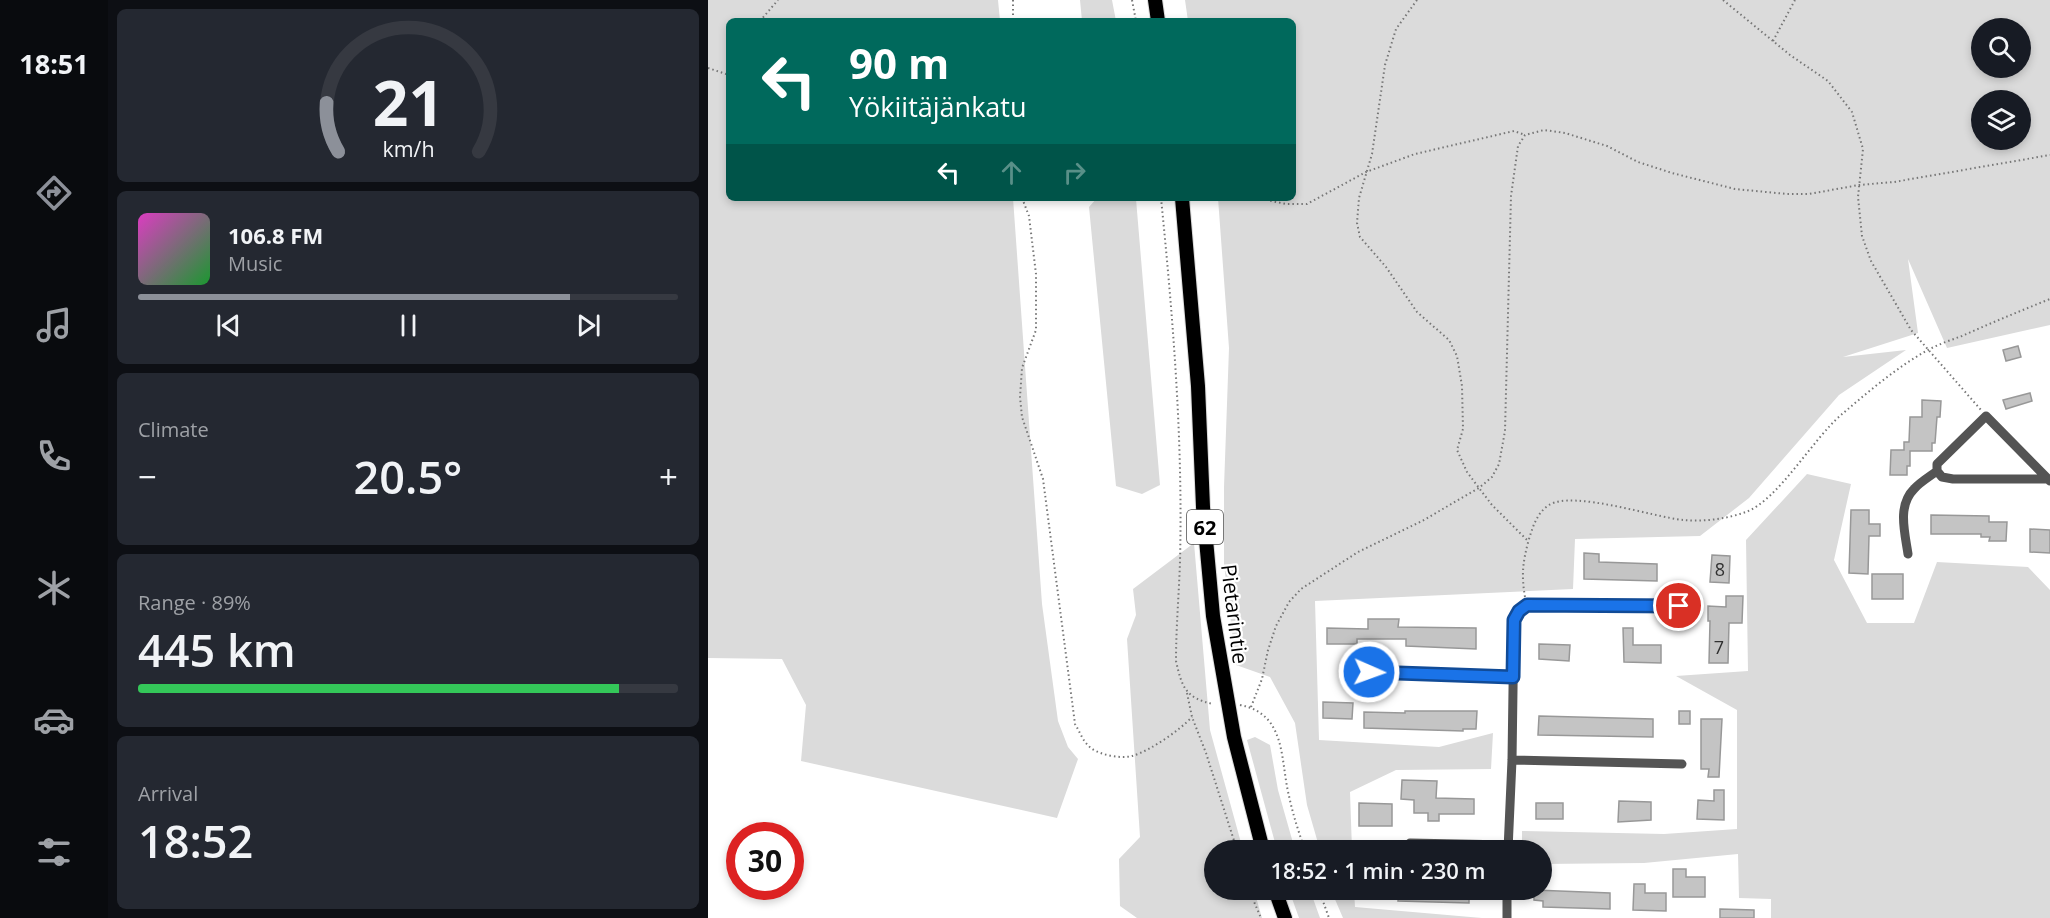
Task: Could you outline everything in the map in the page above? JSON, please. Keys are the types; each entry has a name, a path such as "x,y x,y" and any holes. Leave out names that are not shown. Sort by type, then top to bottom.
{"main road":[{"path":"1155,0 1158,18"},
{"name":"Pietarintie","path":"1182,201 1198,386 1203,507 1213,616 1234,737 1260,840"},
{"path":"1278,900 1284,918"}],"street":[{"path":"1986,416 2049,480 1953,479 1942,477 1937,471 1937,464 1986,416"},
{"path":"1908,555 1903,512 1906,500 1912,490 1937,471"},
{"path":"1508,840 1514,620 1519,611 1527,605 1679,606"},
{"path":"1369,672 1513,677"},
{"path":"1512,760 1682,764"},
{"path":"1507,900 1507,918"}],"path":[{"path":"763,18 778,0"},
{"path":"1013,0 1013,18"},
{"path":"1132,0 1135,18"},
{"path":"1417,0 1396,29 1385,65 1372,154 1359,198 1357,223 1360,237 1386,267 1417,312 1449,340 1457,356 1462,386 1463,429 1458,450 1467,472 1492,505 1528,541"},
{"path":"1723,0 1773,41 1828,81 1852,112 1863,149 1858,197 1862,236 1871,261 1911,330 1986,416"},
{"path":"1773,41 1795,0"},
{"path":"708,68 726,74"},
{"path":"1272,201 1307,204 1366,172 1415,154 1514,131 1525,135 1544,130 1565,133 1606,146 1638,162 1735,189 1787,194 1809,194 1859,185 1894,182 2050,155"},
{"path":"1251,707 1263,679 1275,626 1289,602 1301,589 1359,552 1413,526 1479,488 1492,477 1499,464 1504,445 1511,196 1518,146 1525,135"},
{"path":"1023,201 1029,216 1036,273 1036,330 1022,368 1020,397 1022,417 1043,479 1055,556 1075,724 1091,748 1109,755 1131,756 1168,735 1192,717"},
{"path":"1161,201 1172,318 1179,464 1180,561 1176,661 1192,717 1234,840"},
{"path":"1527,605 1522,580 1522,560 1533,525 1539,514 1550,504 1564,500 1581,500 1682,520 1700,521 1747,512 1765,500 1838,417 1882,382 1928,350 2001,318 2050,300"},
{"path":"1187,693 1196,700 1213,705"},
{"path":"1237,704 1251,707 1270,722 1278,734 1289,796 1302,840"},
{"path":"1253,900 1261,918"},
{"path":"1323,900 1329,918"}],"shaded area":[{"path":"708,0 998,0 1000,18 726,18 726,201 1013,201 1042,604 1058,721 1068,747 1078,759 1057,818 801,761 806,705 782,659 708,658"},
{"path":"1080,0 1112,0 1115,18 1082,18"},
{"path":"1185,0 2050,0 2050,325 1947,348 1908,259 1918,333 1843,357 1906,350 1839,395 1749,498 1700,536 1575,539 1573,589 1315,601 1319,740 1439,747 1493,733 1491,769 1396,770 1350,792 1352,840 1317,840 1307,805 1295,723 1270,677 1236,665 1224,564 1229,348 1218,201 1296,201 1296,18 1188,18"},
{"path":"1094,201 1136,201 1160,485 1142,494 1116,486 1089,207"},
{"path":"1807,474 1851,484 1834,560 1867,623 1914,623 1937,562 2028,567 2050,590 2050,918 1771,918 1771,899 1739,898 1738,854 1644,863 1552,864 1552,840 1522,840 1522,831 1664,834 1737,829 1737,710 1676,676 1748,671 1746,540"},
{"path":"1194,543 1210,730 1240,840 1204,840 1204,900 1257,900 1262,918 1137,918 1120,906 1119,859 1140,837 1127,639 1136,615 1133,589"},
{"path":"1255,737 1270,745 1278,790 1292,840 1274,840 1247,740"},
{"path":"1293,900 1314,900 1320,918 1299,918"},
{"path":"1335,900 1355,900 1355,907 1482,918 1343,918"}],"building":[{"path":"2018,346 2021,357 2006,361 2003,350"},
{"path":"2030,393 2032,401 2006,409 2003,400"},
{"path":"1922,400 1941,401 1940,417 1937,417 1935,443 1932,443 1932,451 1910,451 1910,466 1907,466 1907,475 1890,475 1891,450 1904,450 1904,442 1909,442 1910,417 1922,417"},
{"path":"1851,510 1869,510 1869,524 1880,524 1880,536 1869,536 1868,574 1849,573"},
{"path":"1931,515 1989,516 1989,522 2007,522 2006,541 1989,541 1990,537 1981,537 1981,534 1931,534"},
{"path":"2030,529 2050,530 2050,553 2030,552"},
{"path":"1584,553 1599,554 1599,562 1657,564 1657,581 1584,579"},
{"path":"1712,555 1730,556 1729,583 1710,582"},
{"path":"1872,574 1903,574 1903,599 1872,599"},
{"path":"1726,596 1743,596 1742,623 1729,623 1728,663 1709,663 1708,606 1726,607"},
{"path":"1368,619 1399,619 1398,627 1476,628 1476,649 1406,646 1406,639 1357,639 1357,644 1327,644 1327,628 1368,629"},
{"path":"1623,628 1633,628 1633,645 1661,645 1661,663 1624,662"},
{"path":"1539,644 1570,645 1569,661 1539,659"},
{"path":"1323,702 1353,703 1352,719 1323,718"},
{"path":"1405,711 1477,711 1476,729 1463,729 1463,731 1364,728 1364,712 1405,713"},
{"path":"1679,711 1690,711 1690,724 1679,724"},
{"path":"1539,716 1653,719 1653,737 1538,735"},
{"path":"1701,719 1722,719 1719,777 1708,777 1709,769 1701,769"},
{"path":"1402,780 1437,781 1436,798 1474,799 1474,814 1439,814 1439,821 1428,821 1428,813 1414,813 1414,800 1401,799"},
{"path":"1714,790 1724,790 1724,820 1697,819 1698,800 1714,801"},
{"path":"1619,801 1651,802 1651,820 1618,822"},
{"path":"1359,803 1392,804 1392,826 1359,826"},
{"path":"1536,803 1563,803 1563,819 1536,819"},
{"path":"1673,869 1686,869 1686,877 1705,877 1705,897 1673,897"},
{"path":"1634,884 1645,884 1645,893 1666,893 1666,911 1633,910"},
{"path":"1552,891 1610,893 1610,909 1543,907 1543,901 1534,900 1552,900"},
{"path":"1469,900 1469,903 1398,901"},
{"path":"1720,909 1754,910 1754,918 1720,918"}],"route":[{"path":"1369,672 1513,677 1514,620 1519,611 1527,605 1679,606"}]}
